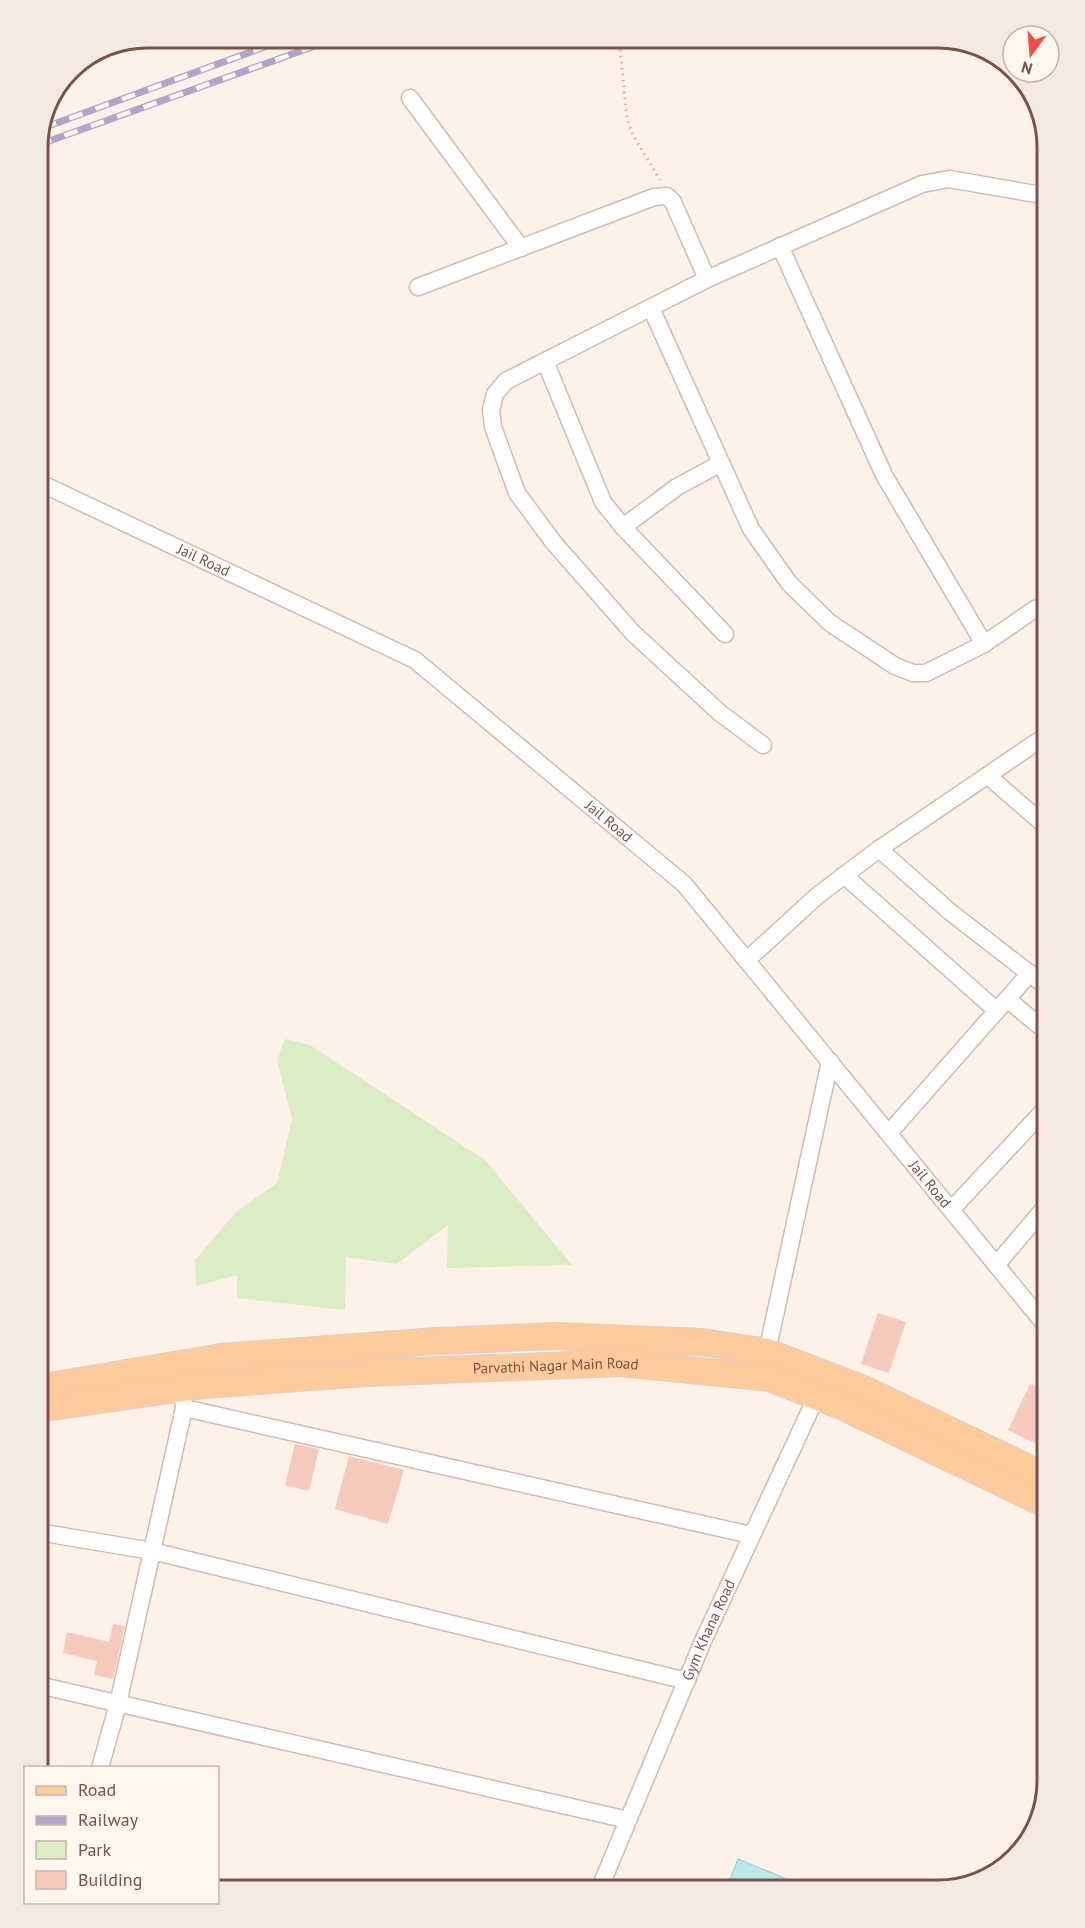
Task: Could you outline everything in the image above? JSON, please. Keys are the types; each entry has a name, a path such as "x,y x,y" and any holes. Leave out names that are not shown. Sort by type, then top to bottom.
{"main road":[{"name":"Parvathi Nagar Main Road","path":"48,1386 221,1357 425,1342 555,1336 702,1342 767,1352 821,1386 1037,1500"},
{"name":"Parvathi Nagar Main Road","path":"48,1408 183,1398 366,1373 621,1363 864,1389 1037,1472"}],"street":[{"path":"410,98 521,248"},
{"path":"762,746 720,713 633,633 554,543 517,493 493,427 491,410 495,394 506,381 707,279 922,184 949,179 1037,194"},
{"path":"418,287 654,197 667,196 673,202 707,279"},
{"path":"780,246 884,475 984,644"},
{"path":"651,308 751,529 789,583 830,623 879,657 913,673 927,673 984,644 1037,608"},
{"path":"545,361 603,502 622,528 725,634"},
{"path":"622,528 677,487 721,463"},
{"name":"Jail Road","path":"48,487 416,660 684,884 1037,1314"},
{"path":"747,960 844,875 1037,742"},
{"path":"988,776 1037,818"},
{"path":"879,849 949,911 1037,979"},
{"path":"844,875 1002,1005 1037,1026"},
{"path":"889,1133 1030,973"},
{"path":"767,1352 831,1061"},
{"path":"952,1209 1037,1118"},
{"path":"997,1264 1037,1218"},
{"path":"100,1766 118,1704 192,1362"},
{"name":"Gym Khana Road","path":"603,1880 687,1681 821,1386"},
{"path":"183,1398 752,1535"},
{"path":"48,1534 152,1551 687,1681"},
{"path":"48,1687 628,1820"}],"path":[{"path":"621,48 627,119 667,196"}],"green space":[{"path":"285,1039 310,1045 485,1160 572,1265 447,1268 448,1225 397,1264 346,1257 345,1310 237,1298 237,1275 196,1286 195,1260 236,1212 277,1183 292,1119 277,1060"}],"water":[{"path":"738,1859 789,1880 730,1880"}],"building":[{"path":"878,1313 906,1322 889,1373 861,1364"},
{"path":"1030,1384 1037,1387 1037,1444 1008,1430"},
{"path":"295,1444 319,1449 309,1491 285,1485"},
{"path":"349,1456 404,1470 388,1524 335,1509"},
{"path":"113,1624 125,1626 113,1679 94,1675 97,1661 63,1653 67,1632 109,1642"}],"railway":[{"path":"50,125 262,48"},
{"path":"48,141 309,48"}]}
